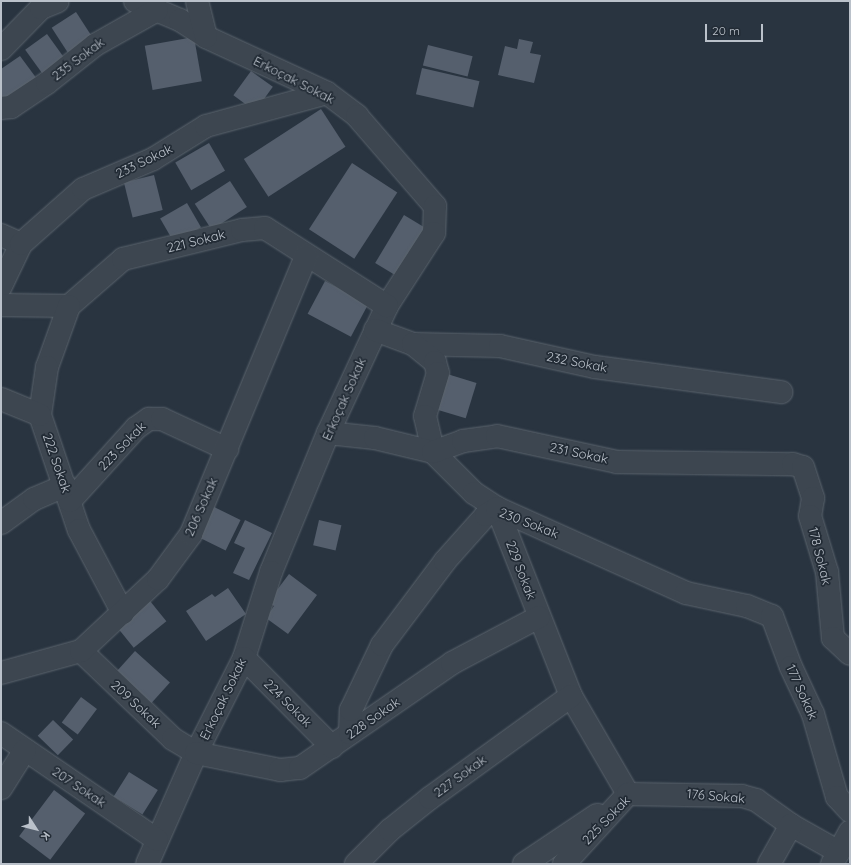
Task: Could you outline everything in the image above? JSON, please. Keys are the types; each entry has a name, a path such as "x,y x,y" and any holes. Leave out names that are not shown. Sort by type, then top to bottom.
{"street":[{"path":"1,49 41,8 58,1"},
{"name":"Erkoçak Sokak","path":"135,1 180,20 206,37 327,93 357,116 434,206 434,233 387,306 328,433 271,572 244,658 196,752 155,856"},
{"path":"197,1 206,37"},
{"name":"235 Sokak","path":"1,108 11,107 48,82 95,45 157,10"},
{"name":"233 Sokak","path":"1,286 21,244 83,189 153,159 206,126 327,93"},
{"name":"221 Sokak","path":"69,306 123,260 242,230 265,228 306,256 387,306"},
{"path":"1,235 21,244"},
{"name":"206 Sokak","path":"1,673 81,651 158,579 191,534 306,256"},
{"path":"1,305 69,306"},
{"name":"222 Sokak","path":"69,306 47,367 40,416 68,493 79,530 123,613"},
{"name":"232 Sokak","path":"375,330 413,344 500,346 595,367 781,392"},
{"path":"413,344 435,362 438,373 425,416 433,452"},
{"path":"1,399 40,416"},
{"name":"223 Sokak","path":"68,493 136,428 149,418 162,419 227,449"},
{"path":"328,433 375,438 433,452 474,493 497,508"},
{"name":"231 Sokak","path":"433,452 464,441 497,436 617,462 793,464 802,467 813,498"},
{"path":"1,523 34,499 68,493"},
{"name":"178 Sokak","path":"813,498 810,516 827,572 834,638 850,654"},
{"name":"230 Sokak","path":"350,734 351,710 382,645 445,561 486,515 497,508 686,593 747,606 772,616"},
{"name":"229 Sokak","path":"497,508 570,696 628,794"},
{"name":"177 Sokak","path":"772,616 791,667 814,714 837,797 850,811"},
{"name":"228 Sokak","path":"196,752 280,770 300,768 452,664 539,617"},
{"name":"209 Sokak","path":"81,651 173,739 196,752"},
{"name":"224 Sokak","path":"244,658 332,747"},
{"name":"227 Sokak","path":"356,864 390,830 430,798 570,696"},
{"name":"207 Sokak","path":"1,733 25,750 155,856"},
{"path":"1,788 25,750"},
{"name":"225 Sokak","path":"564,864 628,794 680,793"},
{"name":"176 Sokak","path":"680,793 742,796 756,800 835,858"},
{"path":"524,864 628,794"},
{"path":"769,864 791,825"},
{"path":"835,858 850,832"}],"building":[{"path":"76,12 93,38 69,54 52,28"},
{"path":"47,34 66,60 44,76 25,50"},
{"path":"194,37 202,81 153,90 145,46"},
{"path":"519,39 533,42 530,53 541,55 534,83 498,75 505,46 517,49"},
{"path":"428,45 473,56 468,77 423,65"},
{"path":"20,56 37,79 1,101 1,69"},
{"path":"422,68 479,81 473,108 416,94"},
{"path":"251,71 273,87 255,111 233,95"},
{"path":"321,109 346,147 268,197 244,159"},
{"path":"209,143 225,171 191,190 175,162"},
{"path":"352,163 397,192 354,259 309,229"},
{"path":"154,175 163,210 133,217 124,182"},
{"path":"230,181 247,207 212,230 195,204"},
{"path":"187,203 201,227 174,243 160,218"},
{"path":"404,215 427,229 398,277 375,263"},
{"path":"325,281 368,304 351,337 308,314"},
{"path":"444,373 477,383 466,418 433,408"},
{"path":"210,505 241,520 226,550 195,536"},
{"path":"245,520 272,533 249,580 233,573 245,548 234,543"},
{"path":"319,520 341,525 336,551 313,545"},
{"path":"289,574 317,595 288,634 266,618 274,606 268,602"},
{"path":"228,588 246,614 206,641 186,611 212,594 215,597"},
{"path":"150,601 166,621 134,648 117,627"},
{"path":"135,651 170,682 147,708 112,677"},
{"path":"81,697 97,709 78,735 62,723"},
{"path":"53,720 73,739 58,755 38,736"},
{"path":"129,772 158,790 142,815 114,797"},
{"path":"54,790 85,813 50,860 19,836"}]}
